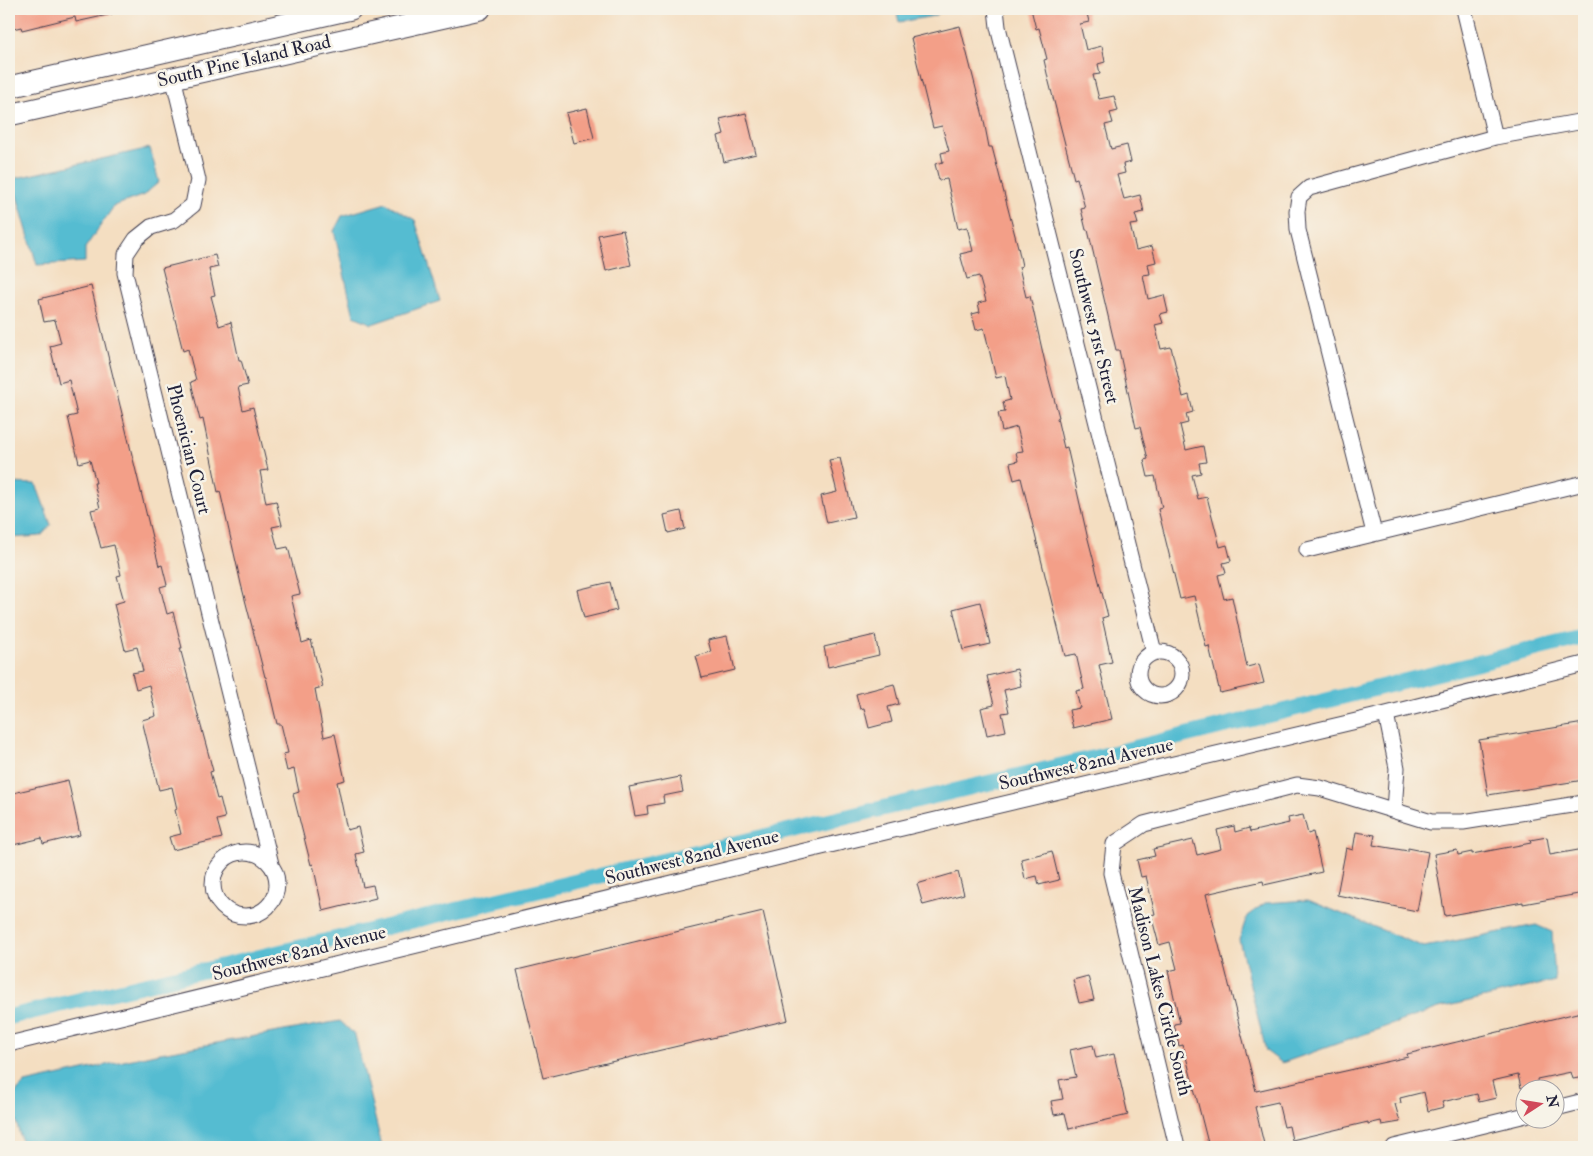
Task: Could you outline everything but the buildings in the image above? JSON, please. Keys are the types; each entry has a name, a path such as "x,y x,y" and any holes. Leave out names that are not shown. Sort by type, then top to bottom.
{"main road":[{"name":"South Pine Island Road","path":"9,87 351,9"},
{"name":"South Pine Island Road","path":"9,115 480,9"}],"street":[{"name":"Southwest 51st Street","path":"996,9 998,27 1154,652"},
{"path":"1464,9 1495,137"},
{"name":"Phoenician Court","path":"173,77 198,180 193,205 174,220 151,227 136,239 126,254 124,273 271,864 276,875 277,888 273,900 264,910 253,916 240,916 228,912 219,903 213,892 212,879 216,867 225,857 236,852 249,851 261,855 271,864"},
{"path":"1374,533 1298,230 1297,211 1299,197 1309,188 1495,137 1584,121"},
{"path":"1307,550 1584,484"},
{"name":"Southwest 82nd Avenue","path":"9,1044 792,854 1386,714 1584,664"},
{"path":"1386,714 1398,768 1394,810 1431,822 1463,822 1584,803"},
{"name":"Madison Lakes Circle South","path":"1177,1147 1111,873 1114,844 1144,824 1297,785 1320,788 1394,810"},
{"path":"1566,1106 1584,1101"},
{"path":"1394,1147 1516,1117"}],"water":[{"path":"896,9 946,9 934,16 899,22"},
{"path":"150,148 159,182 144,195 114,206 85,248 85,262 37,265 12,179"},
{"path":"386,203 415,220 440,301 372,324 354,316 334,231 342,216"},
{"path":"9,483 36,484 51,525 41,536 9,538"},
{"path":"1308,900 1424,947 1536,925 1552,932 1555,981 1439,1008 1282,1063 1266,1051 1239,940 1247,916 1265,903"},
{"path":"340,1021 355,1035 382,1147 23,1147 10,1098 25,1083 155,1054"}],"waterway":[{"path":"9,1017 1114,753 1584,637"}]}
